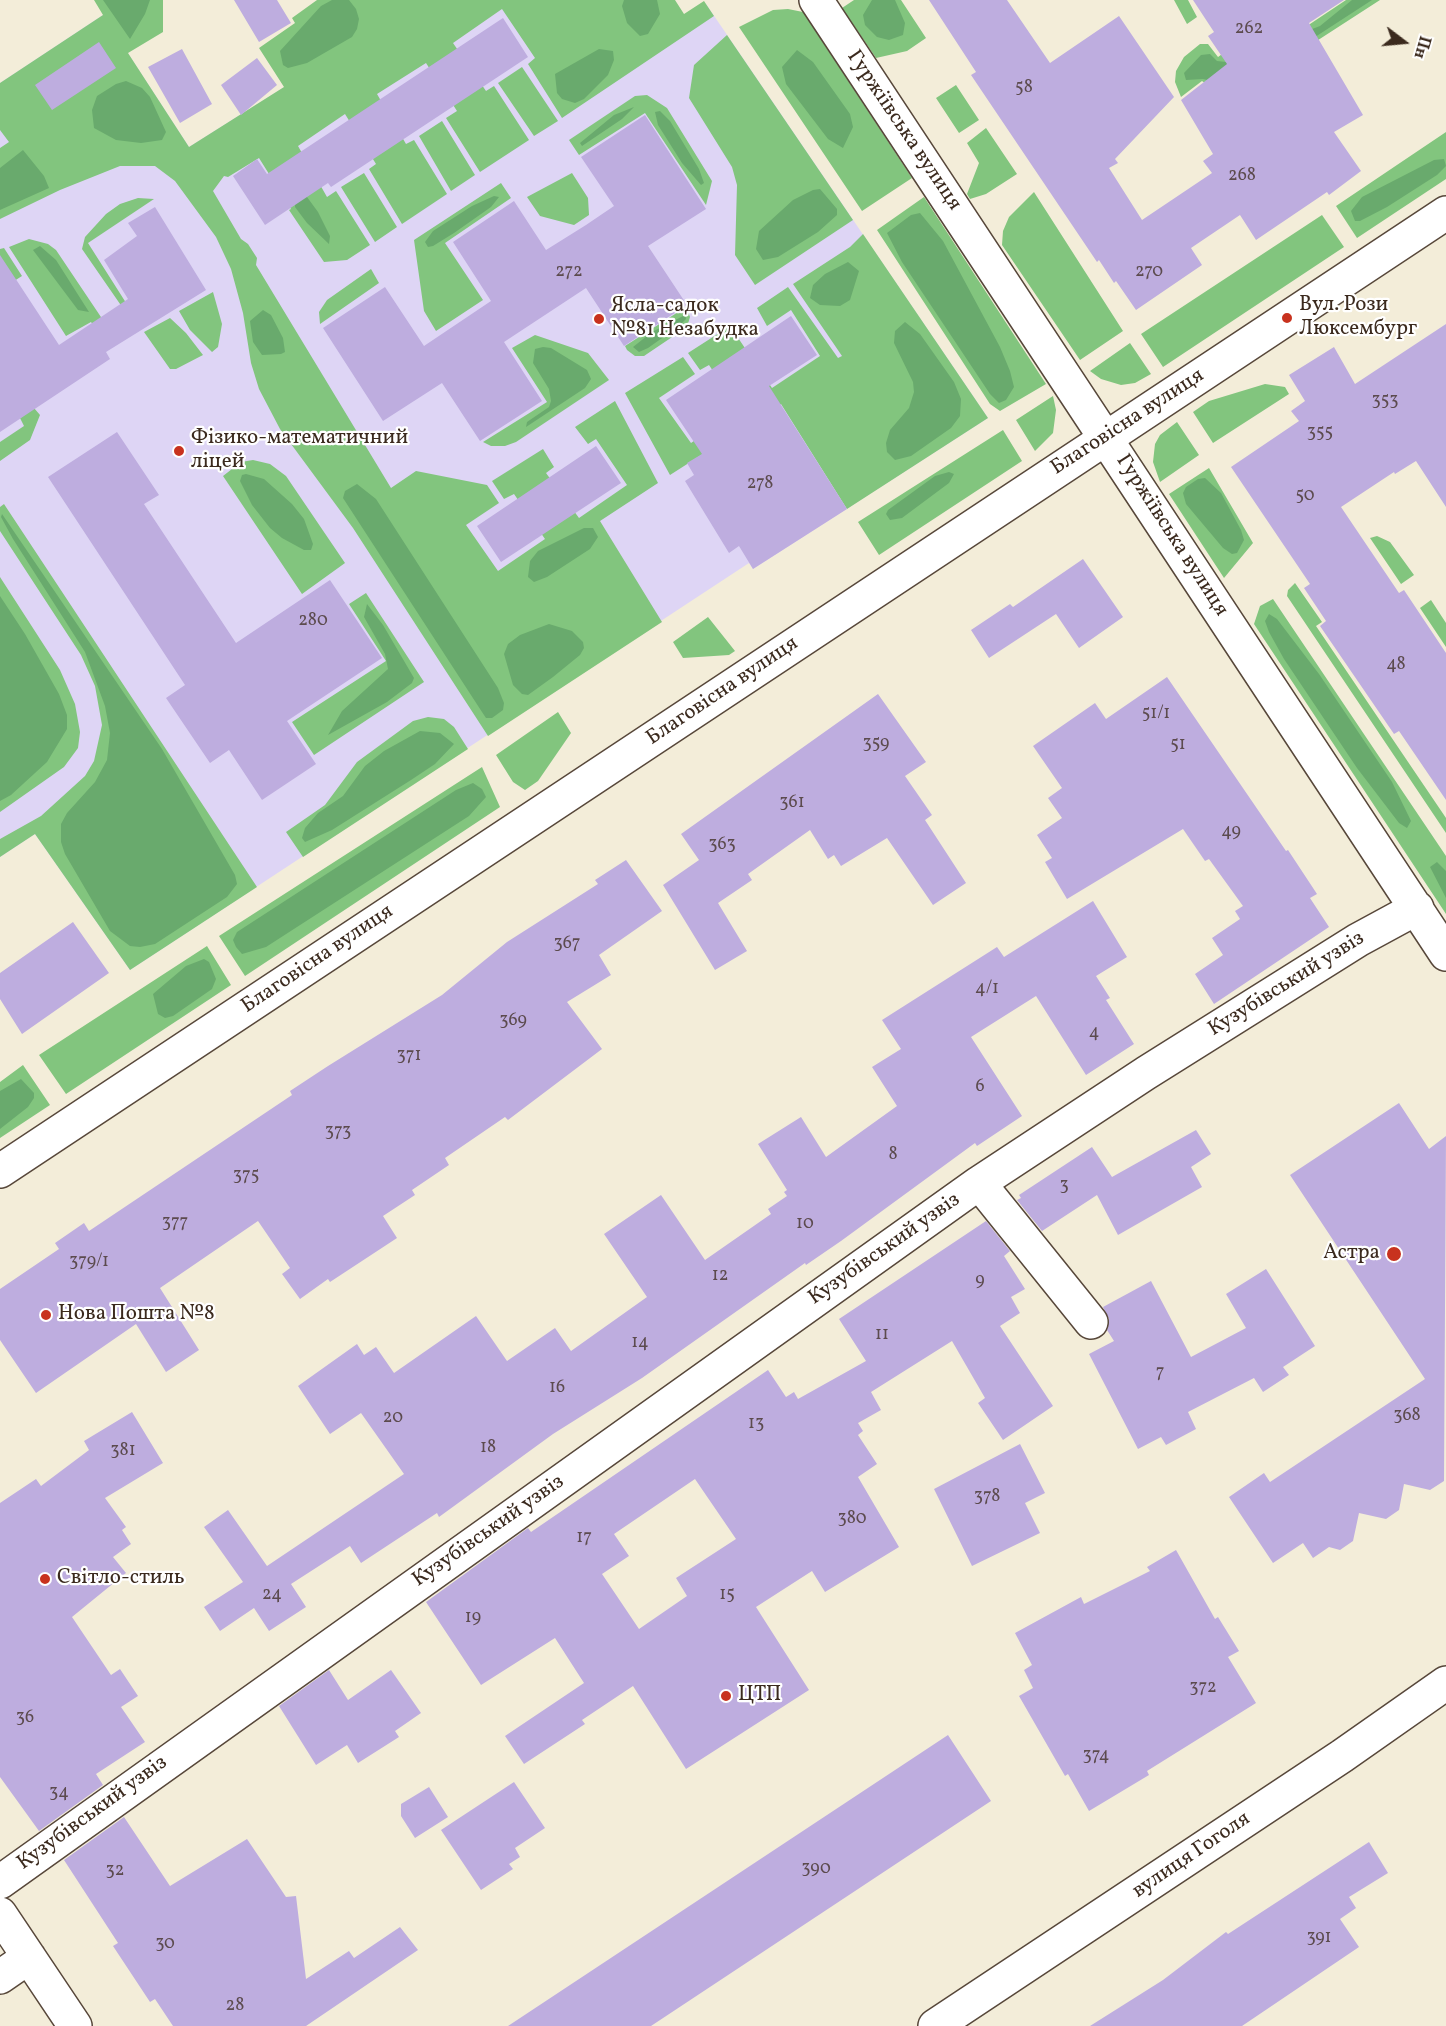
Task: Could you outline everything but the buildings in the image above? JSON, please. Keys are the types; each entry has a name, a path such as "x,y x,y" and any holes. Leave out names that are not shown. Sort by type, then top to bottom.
{"street":[{"name":"Гуржіївська вулиця","path":"816,0 1107,437 1446,954"},
{"name":"Благовісна вулиця","path":"0,1171 1446,213"},
{"name":"Кузубівський узвіз","path":"0,1882 979,1183 1156,1066 1358,940 1417,908"},
{"name":"Кузубівський узвіз","path":"979,1183 1091,1322"},
{"name":"вулиця Гоголя","path":"935,2026 1332,1763 1446,1683"},
{"path":"0,1914 75,2026"},
{"path":"0,1977 29,1957"}],"shaded area":[{"path":"423,0 679,21 706,4 988,418 753,569 749,563 130,970 35,834 0,857 0,83 103,15 189,147"}],"green space":[{"path":"94,0 163,0 163,32 128,53 189,147 284,87 259,48 295,23 292,18 317,0 675,0 684,14 704,1 714,16 562,118 528,64 535,58 502,9 453,43 486,91 494,86 529,140 480,172 446,118 457,111 426,63 377,94 406,144 414,140 447,194 402,224 369,169 376,164 345,114 298,146 327,197 336,191 370,245 347,260 324,262 289,210 291,209 259,158 228,177 224,176 213,191 241,239 248,244 257,258 256,265 391,488 416,471 487,485 499,503 466,525 498,571 545,539 514,494 504,499 492,481 543,449 554,467 546,473 579,518 627,485 596,439 588,444 575,427 615,401 658,483 600,521 662,622 488,736 353,528 280,429 259,389 251,363 243,313 231,269 216,237 175,181 155,166 120,166 60,190 0,219 0,148 9,142 0,130 0,83 103,15"},
{"path":"103,0 150,0 145,14 130,39"},
{"path":"332,0 349,0 356,9 359,19 352,37 307,63 288,68 283,65 280,51 321,6"},
{"path":"624,0 657,0 660,14 648,34 640,36 627,23 622,6"},
{"path":"854,0 901,0 926,38 907,51 876,58 842,8"},
{"path":"872,0 895,0 905,23 903,35 889,40 877,37 865,25 863,15"},
{"path":"1174,0 1188,0 1197,17 1187,24"},
{"path":"1346,0 1380,0 1227,99 1202,81 1181,97 1175,82 1176,71 1184,57 1200,44 1208,44 1218,57 1225,52 1301,30"},
{"path":"1352,0 1372,0 1312,39 1229,85 1203,79 1186,80 1184,73 1201,55 1210,54 1217,61 1226,62 1320,26"},
{"path":"788,9 803,12 912,178 862,211 739,27 773,10"},
{"path":"727,35 853,220 755,285 735,255 737,185 732,167 689,98 694,65"},
{"path":"599,49 613,51 614,60 608,75 584,99 575,103 562,99 557,93 555,74"},
{"path":"797,50 813,62 850,114 853,127 843,148 828,139 786,84 782,67"},
{"path":"522,67 558,121 534,136 498,83"},
{"path":"126,81 142,88 150,97 166,132 162,140 141,143 116,140 94,128 92,110 97,96 116,84"},
{"path":"956,85 979,120 959,133 936,98"},
{"path":"647,95 667,108 712,181 706,205 645,113 579,155 569,140 635,96"},
{"path":"634,107 622,119 582,146 580,143 614,115"},
{"path":"660,111 670,121 699,169 704,183 701,185 682,163 658,125 655,112"},
{"path":"442,121 475,175 451,191 419,136"},
{"path":"986,128 1017,174 986,194 970,199 967,194 979,163 967,143"},
{"path":"1446,132 1446,179 1357,238 1336,206"},
{"path":"23,150 44,176 49,188 0,210 0,168"},
{"path":"1444,159 1446,166 1437,175 1387,207 1360,221 1355,221 1351,211 1362,197 1434,160"},
{"path":"364,173 397,227 375,242 341,187"},
{"path":"572,173 588,198 589,215 574,225 540,216 527,197"},
{"path":"501,183 511,198 445,243 483,300 436,331 424,311 414,240"},
{"path":"820,189 837,209 837,215 818,232 778,257 763,260 756,249 759,231 793,200"},
{"path":"1034,192 1123,331 1080,360 1002,245 1003,231 1009,217"},
{"path":"494,196 499,197 491,207 454,233 428,247 425,242 433,231 472,206"},
{"path":"295,197 307,197 318,212 330,236 329,244 307,223 295,207"},
{"path":"924,197 1046,384 1000,411 990,404 877,230"},
{"path":"138,198 154,199 88,243 142,328 138,330 82,249 85,237 106,214 120,204"},
{"path":"920,213 943,241 1000,347 1014,387 1006,400 999,403 990,394 902,262 887,233 911,215"},
{"path":"1322,215 1344,247 1163,367 1141,334"},
{"path":"863,234 988,418 847,509 781,404 670,475 625,393 683,357 695,374 659,398 691,443 739,410 709,365 700,370 688,353 730,326 772,388 820,356 791,310 767,326 757,308 788,287 838,358 842,356 793,284 850,247"},
{"path":"29,239 48,244 56,250 109,329 101,336 91,322 66,336 9,247"},
{"path":"40,246 56,260 89,312 78,310 33,250"},
{"path":"4,248 22,276 0,290 0,249"},
{"path":"848,262 859,271 850,300 840,306 820,305 810,298 813,285 825,274"},
{"path":"371,269 379,283 320,324 319,312 327,300"},
{"path":"213,292 222,324 218,347 212,352 190,330 179,311"},
{"path":"686,307 690,317 687,327 644,356 635,356 627,350 625,346"},
{"path":"263,310 271,315 283,338 285,352 281,354 262,355 253,342 250,321"},
{"path":"685,315 686,319 679,326 648,348 639,352 633,347 652,332"},
{"path":"170,318 186,333 203,355 176,369 170,369 144,332"},
{"path":"905,322 920,334 954,382 961,399 960,416 951,428 911,456 895,460 887,452 886,443 890,430 909,408 914,392 913,382 894,343 895,331"},
{"path":"535,335 588,353 609,380 516,442 505,446 491,446 483,442 547,402 512,348"},
{"path":"1130,343 1151,374 1135,383 1121,385 1101,379 1090,371"},
{"path":"551,348 587,370 591,379 585,388 526,427 527,422 549,407 551,401 549,389 533,363 535,349"},
{"path":"1265,384 1285,387 1289,394 1213,443 1193,412 1209,401"},
{"path":"1053,396 1056,410 1053,433 1035,451 1016,420"},
{"path":"34,408 40,415 30,440 0,461 0,442 24,426 20,418"},
{"path":"1177,422 1199,455 1160,482 1153,462 1155,444 1160,435"},
{"path":"1003,430 1022,461 879,555 858,522"},
{"path":"253,460 270,464 286,476 345,563 302,594 223,476 241,462"},
{"path":"1209,468 1253,543 1224,578 1169,494"},
{"path":"949,472 954,474 949,483 902,518 890,520 886,514 888,510 935,476"},
{"path":"242,475 264,479 292,504 304,519 313,544 311,550 304,550 282,538 270,528 252,505 240,481"},
{"path":"1205,478 1221,493 1241,530 1244,540 1237,553 1232,554 1223,548 1186,504 1183,493 1186,487 1198,479"},
{"path":"357,484 376,499 498,688 504,703 503,710 492,718 486,718 343,498 345,491"},
{"path":"4,504 257,887 130,970 35,834 0,857 0,839 41,816 85,776 94,761 102,725 95,686 81,655 0,531 0,507"},
{"path":"2,514 162,749 235,875 237,884 227,897 155,944 130,946 110,931 65,854 61,842 61,824 67,813 95,782 107,760 110,733 105,706 85,652 13,539 1,517"},
{"path":"584,528 593,528 598,537 590,549 547,577 534,582 528,577 530,561 538,551"},
{"path":"1377,536 1390,542 1414,575 1401,584 1370,538"},
{"path":"0,577 60,670 75,704 80,732 78,748 64,767 0,812"},
{"path":"1295,583 1322,622 1316,626 1446,818 1446,833 1287,596 1288,590"},
{"path":"366,593 424,682 314,755 292,722 386,661 349,604"},
{"path":"0,596 25,634 59,694 67,715 67,729 47,762 11,795 0,801"},
{"path":"1273,599 1446,856 1446,914 1254,624 1260,606"},
{"path":"1431,600 1446,623 1446,647 1420,608"},
{"path":"367,604 383,625 414,678 412,683 387,702 328,735 342,711 388,669 385,654 364,617"},
{"path":"1269,614 1277,619 1319,674 1392,782 1411,821 1407,828 1399,823 1357,768 1284,659 1265,621"},
{"path":"708,617 735,651 729,655 683,658 673,642"},
{"path":"549,624 572,631 583,642 584,648 580,655 553,677 528,695 522,694 513,685 504,654 508,644 520,635"},
{"path":"558,712 571,733 538,781 525,790 513,782 496,755"},
{"path":"428,717 444,719 454,727 468,749 303,857 286,832 325,805 357,762 413,721"},
{"path":"420,731 440,733 454,744 435,764 411,780 332,830 305,842 302,838 305,828 318,813 343,796 365,766 384,751"},
{"path":"482,767 500,807 245,976 219,936"},
{"path":"473,783 482,789 486,797 469,816 266,947 242,954 236,947 233,940 237,932 456,790"},
{"path":"1437,862 1446,871 1446,898 1430,867"},
{"path":"207,946 231,985 66,1094 39,1055"},
{"path":"204,959 209,962 216,979 212,989 173,1016 165,1018 158,1014 153,994 186,966"},
{"path":"23,1065 50,1105 0,1138 0,1082"},
{"path":"21,1079 34,1093 34,1098 28,1107 0,1129 0,1091"}],"place":[{"name":"Вул. Рози Люксембург","path":"1287,318"},
{"name":"Ясла-садок №81 Незабудка","path":"599,319"},
{"name":"Фізико-математичний ліцей","path":"179,451"},
{"name":"Астра","path":"1394,1254"},
{"name":"Нова Пошта №8","path":"46,1315"},
{"name":"Світло-стиль","path":"45,1579"},
{"name":"ЦТП","path":"726,1696"}]}
